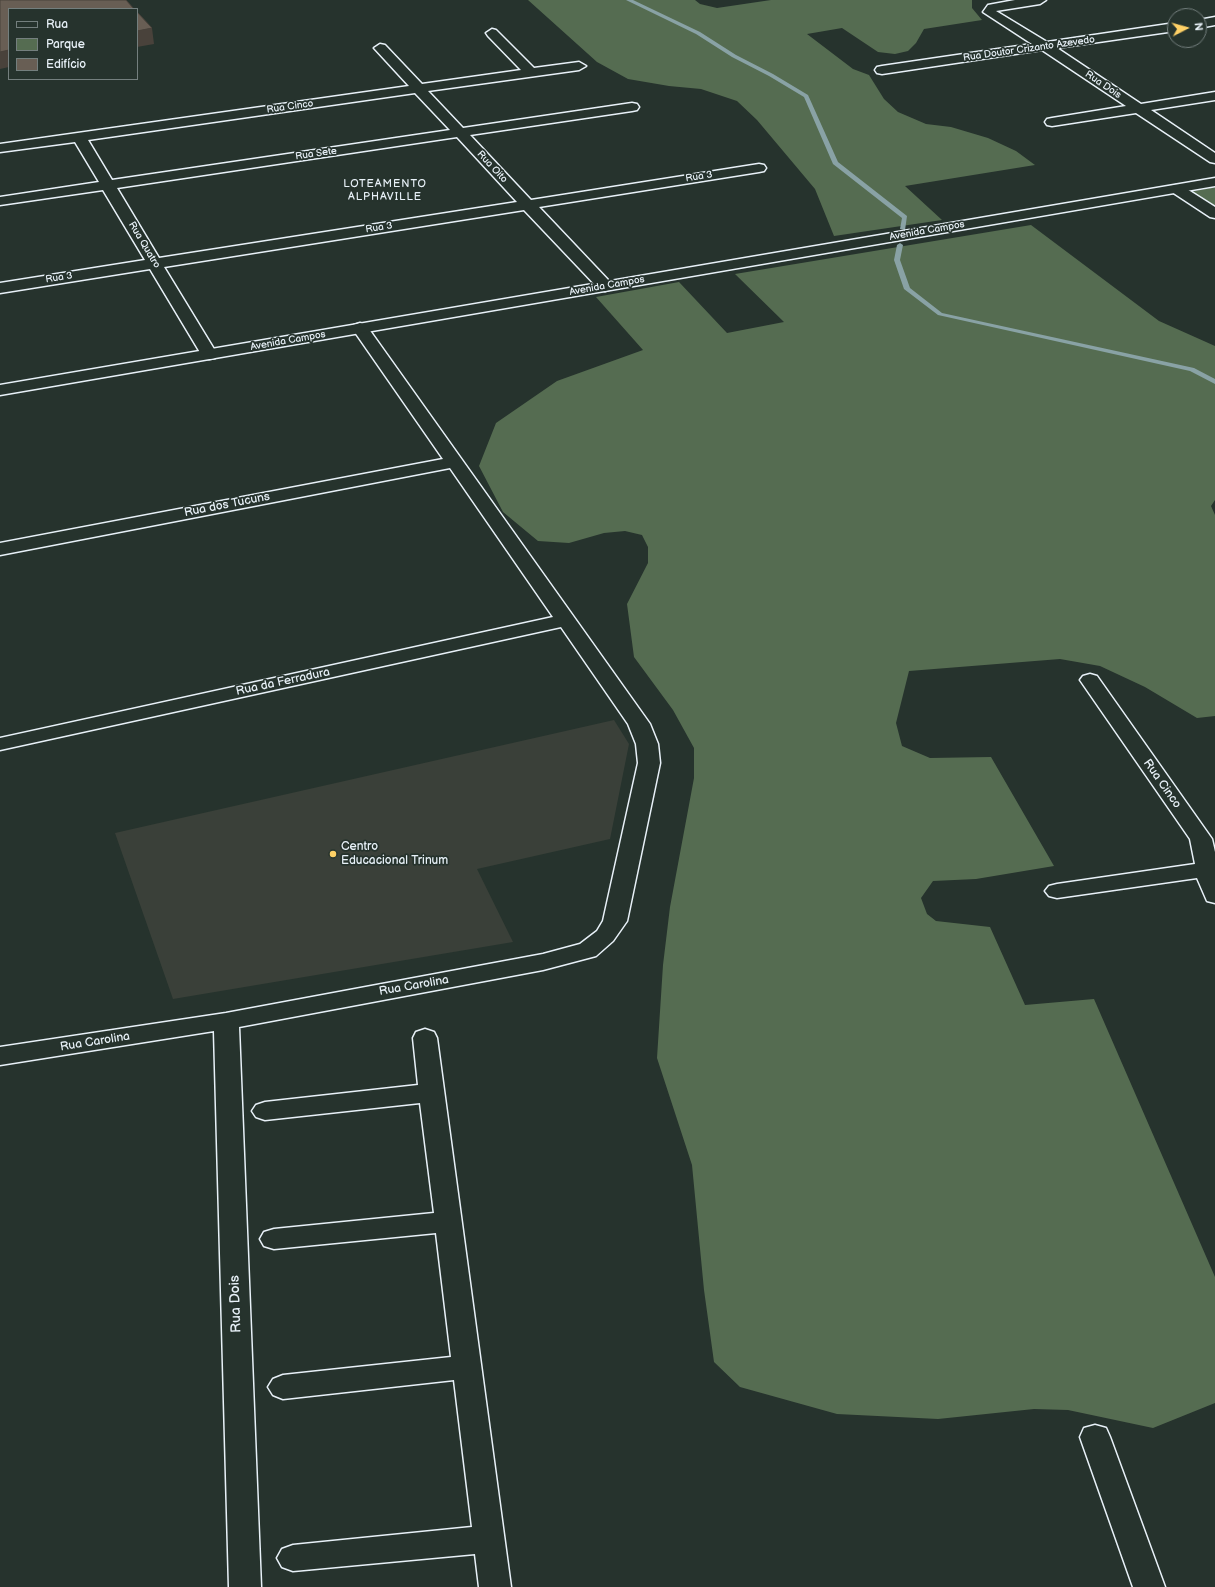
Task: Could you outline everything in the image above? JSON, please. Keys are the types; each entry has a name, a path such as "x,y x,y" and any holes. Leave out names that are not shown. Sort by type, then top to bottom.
{"street":[{"name":"Rua Dois","path":"1040,0 999,6 992,8 989,12 1046,47 1215,159"},
{"name":"Rua Doutor Crizanto Azevedo","path":"882,70 1167,28"},
{"path":"492,33 530,72"},
{"name":"Rua Oito","path":"380,48 605,286"},
{"name":"Rua Cinco","path":"0,148 579,66"},
{"path":"1052,122 1215,96"},
{"name":"Rua Sete","path":"0,201 632,107"},
{"name":"Rua Quatro","path":"79,136 209,354"},
{"name":"Rua 3","path":"0,288 759,168"},
{"name":"Avenida Campos","path":"0,390 1215,182"},
{"path":"1177,189 1215,214"},
{"name":"Rua Carolina","path":"0,1056 226,1021 543,962 588,950 605,936 615,921 649,763 647,744 639,724 360,328"},
{"name":"Rua dos Tucuns","path":"0,548 454,462"},
{"name":"Rua da Ferradura","path":"0,744 565,620"},
{"name":"Rua Cinco","path":"1090,680 1201,839 1211,868 1215,896"},
{"path":"1057,891 1211,868"},
{"name":"Rua Dois","path":"226,1021 245,1587"},
{"path":"425,1038 495,1587"},
{"path":"266,1111 432,1093"},
{"path":"274,1239 448,1222"},
{"path":"283,1387 467,1367"},
{"path":"1095,1437 1149,1587"},
{"path":"293,1558 489,1538"}],"shaded area":[{"name":"Centro Educacional Trinum","path":"614,720 629,744 610,839 477,869 513,942 173,999 115,833"}],"green space":[{"path":"528,0 695,0 700,4 717,8 771,0 972,0 972,8 982,20 924,29 916,43 908,51 895,54 878,52 842,28 807,34 853,69 869,75 884,99 898,112 926,124 951,127 988,138 1016,151 1035,165 905,186 942,220 834,236 815,189 757,120 737,101 701,89 669,86 628,79 597,62"},
{"path":"1215,187 1215,209 1190,192"},
{"path":"1031,225 1159,321 1215,346 1215,500 1211,506 1215,515 1215,716 1197,718 1145,687 1100,666 1060,659 909,671 896,723 902,746 930,758 991,757 1054,866 976,879 933,881 921,898 927,914 936,921 990,927 1025,1005 1094,999 1215,1277 1215,1403 1153,1428 1068,1410 1034,1409 938,1419 837,1414 740,1387 714,1362 704,1290 692,1165 657,1058 663,965 670,907 694,778 694,748 673,710 634,657 627,604 648,563 648,547 642,535 625,531 604,533 569,543 538,541 503,512 479,466 496,423 557,381 643,350 596,297 679,282 727,333 784,322 735,274"}],"building":[{"path":"0,0 126,0 133,8 8,8 8,50 0,52"},
{"path":"138,13 152,28 138,31"}],"waterway":[{"path":"629,0 698,33 734,56 771,75 806,96 835,163 905,217 903,229"},
{"path":"900,245 897,260 907,289 940,314 1192,369 1215,382"}],"place":[{"name":"Centro Educacional Trinum","path":"333,854"}],"district":[{"name":"LOTEAMENTO ALPHAVILLE","path":"385,190"}]}
